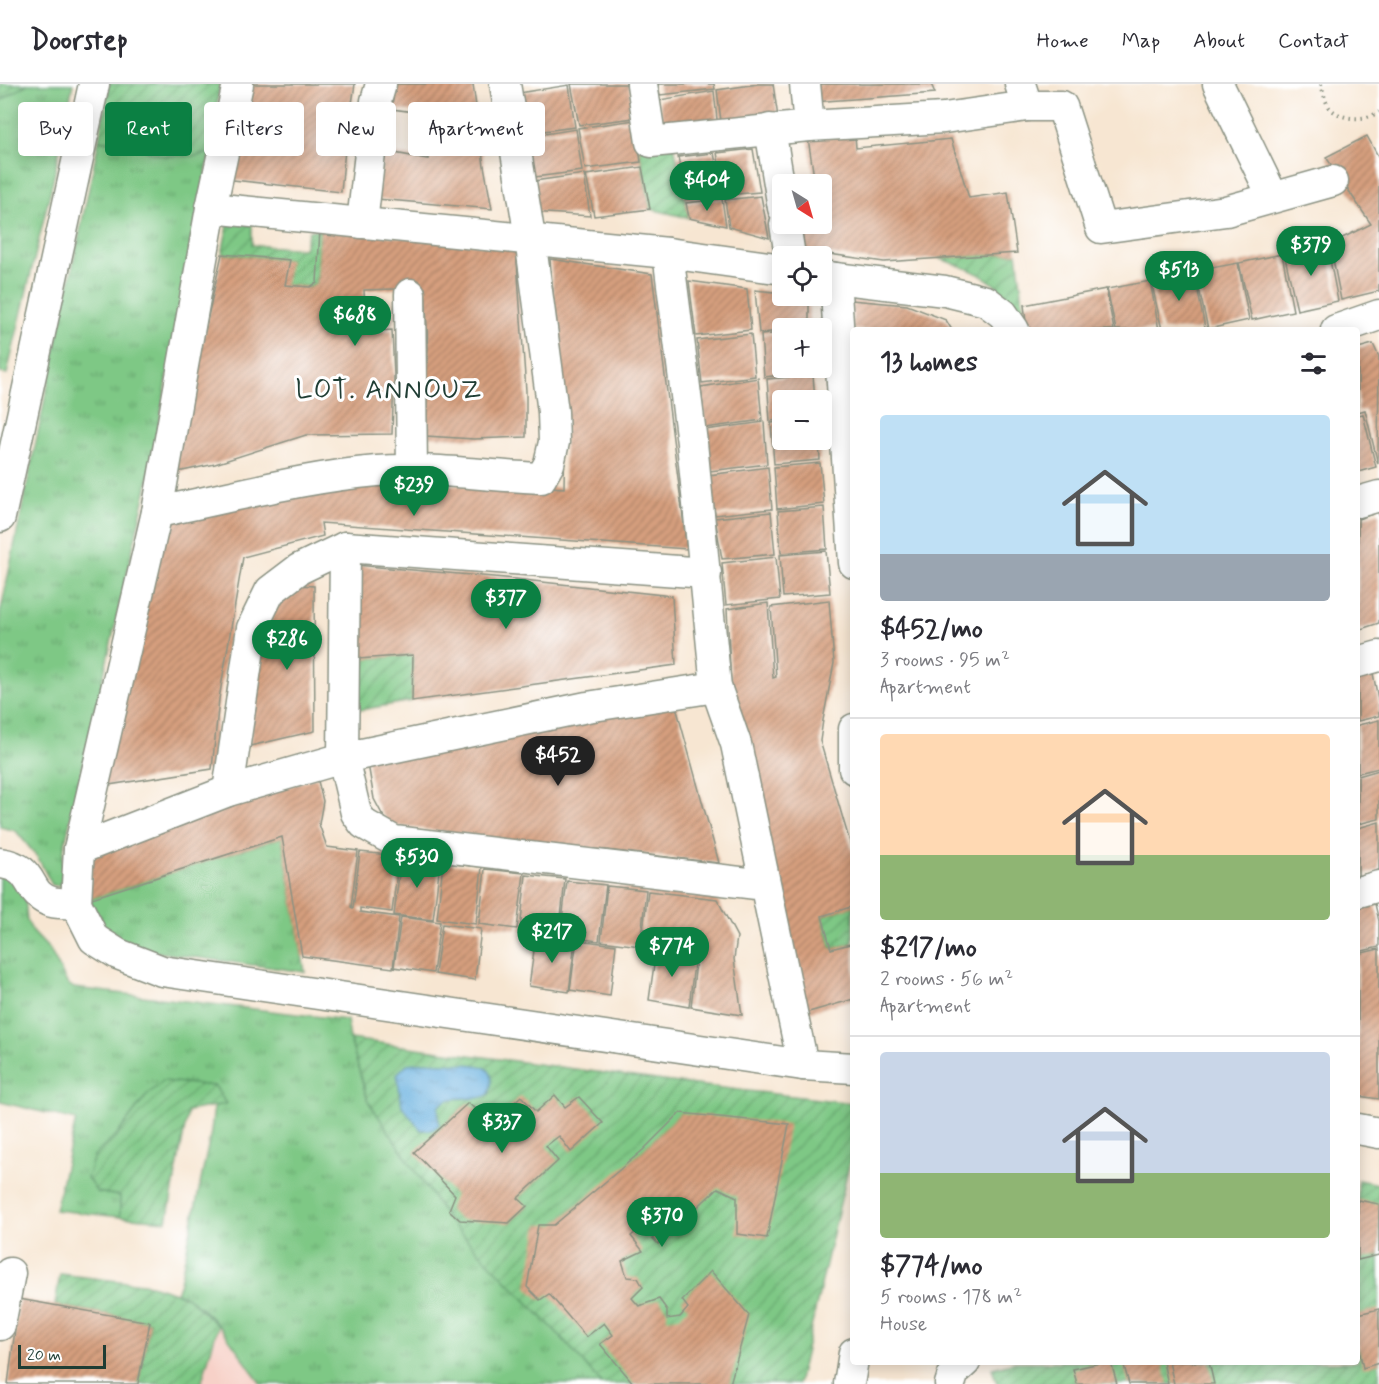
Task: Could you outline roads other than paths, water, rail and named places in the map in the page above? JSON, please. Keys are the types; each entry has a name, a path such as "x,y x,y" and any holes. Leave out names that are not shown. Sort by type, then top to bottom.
{"street":[{"path":"0,517 94,84"},
{"path":"238,84 211,208 157,512 78,849 76,903 94,939 118,954 162,971 803,1065 850,1068"},
{"path":"362,222 376,101 381,84"},
{"path":"157,512 326,477 378,471 541,478 549,464 554,442 553,412 530,238 505,84"},
{"path":"642,84 651,142 770,129 944,118 1024,95 1062,106 1101,228 1226,211 1333,181"},
{"path":"805,84 809,126"},
{"path":"1218,84 1273,197"},
{"path":"770,129 777,174"},
{"path":"211,208 530,238 772,267"},
{"path":"668,253 706,573 716,687 735,744 803,1065"},
{"path":"832,277 945,291 986,301 1003,314 1012,327"},
{"path":"410,294 412,471"},
{"path":"831,306 850,519"},
{"path":"1345,327 1379,315"},
{"path":"1360,501 1379,496"},
{"path":"228,791 252,628 270,591 299,569 345,547 706,573"},
{"path":"345,547 344,758 356,813 364,824 394,841 765,885"},
{"path":"1360,661 1379,656"},
{"path":"78,849 228,791 344,758 587,706 716,687"},
{"path":"0,863 13,865 24,872 35,891 50,902 76,903"},
{"path":"1360,891 1379,886"},
{"path":"1360,1129 1379,1133"},
{"path":"0,1325 10,1273"},
{"path":"849,1384 852,1365"},
{"path":"950,1384 954,1372 962,1365"}],"water":[{"path":"427,1062 476,1065 487,1069 492,1078 489,1094 476,1098 450,1099 444,1102 438,1107 439,1125 432,1130 421,1130 402,1106 397,1074 407,1064"}],"district":[{"name":"LOT. ANNOUZ","path":"389,389"}]}
